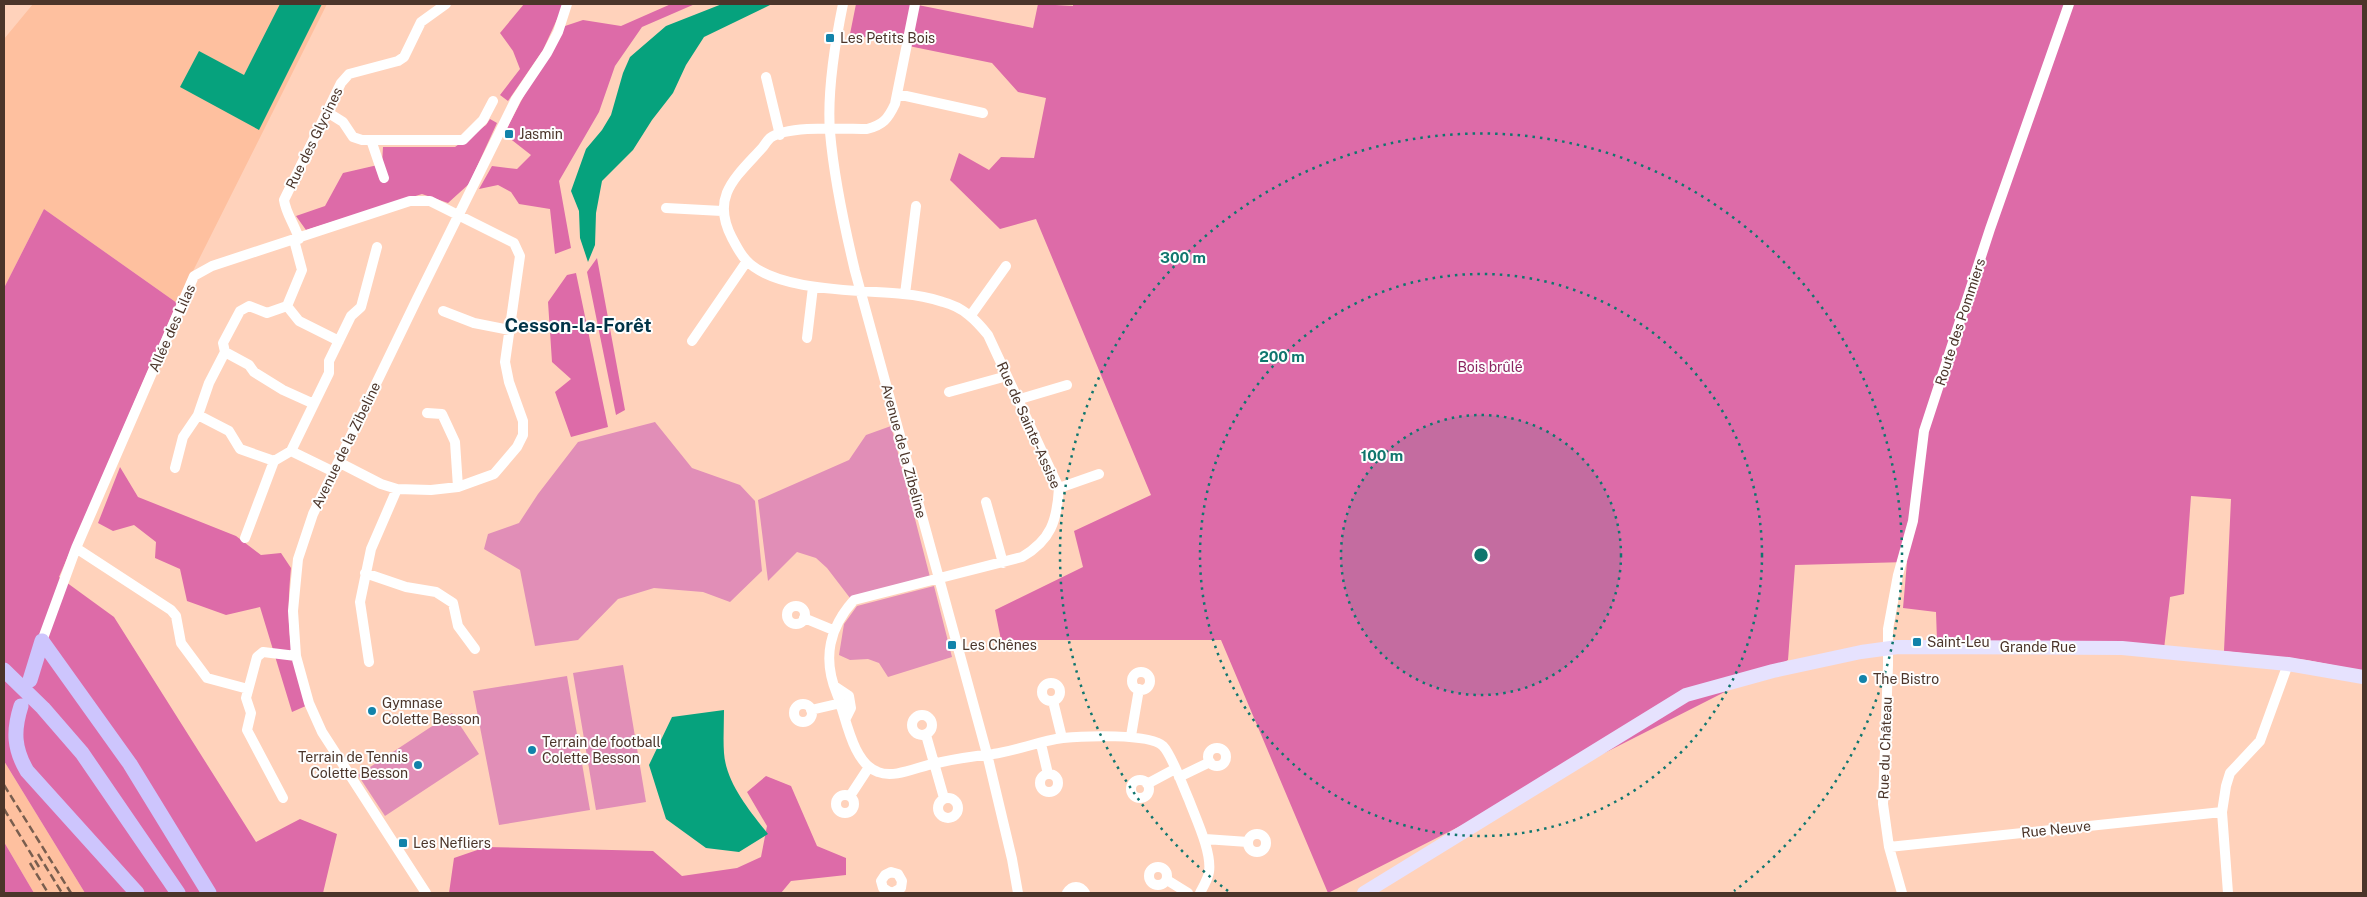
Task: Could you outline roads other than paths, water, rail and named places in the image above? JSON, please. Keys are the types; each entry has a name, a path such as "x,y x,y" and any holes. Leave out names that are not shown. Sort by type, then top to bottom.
{"main road":[{"path":"30,680 42,641"},
{"path":"42,641 130,764 209,893"},
{"name":"Grande Rue","path":"1364,893 1686,695 1773,671 1861,652 1898,647 2122,648 2288,664 2363,677"},
{"path":"4,670 42,708 82,753 178,893"},
{"path":"21,706 15,737 19,758 26,771 137,893"}],"street":[{"name":"Rue des Glycines","path":"287,306 302,270 295,226 285,210 284,200 345,77 349,74 398,61 404,56 421,22 446,4"},
{"name":"Avenue de la Zibeline","path":"426,893 322,732 303,686 296,656 293,611 298,559 313,514 416,299 460,215 516,99 547,53 558,32 567,4"},
{"name":"Avenue de la Zibeline","path":"843,4 836,41 830,130 834,172 861,292 987,754 1012,859 1018,893"},
{"path":"692,342 747,261 729,232 722,212 727,192 738,175 771,138 780,134 791,131 867,129 878,126 889,118 897,94 915,4"},
{"name":"Route des Pommiers","path":"1886,648 1898,575 1912,521 1924,431 1990,229 2069,4"},
{"path":"766,77 780,134"},
{"path":"897,94 983,113"},
{"path":"327,112 343,122 353,137 362,140 463,140 483,120 493,101"},
{"path":"371,140 384,178"},
{"name":"Allée des Lilas","path":"42,641 76,548 194,276 212,266 410,201 430,201 517,246 520,256 505,362 509,382 523,421 523,435 518,446 494,474 458,487"},
{"path":"905,294 916,206"},
{"path":"666,208 722,212"},
{"path":"245,538 274,462 291,452 329,373 329,361 351,316 360,307 377,247"},
{"name":"Rue de Sainte-Assise","path":"747,261 760,270 784,280 813,287 905,294 946,302 971,315 988,335 1020,399 1059,488 1058,511 1051,531 1037,548 1022,558 939,579 930,579 854,600 842,613 833,630"},
{"path":"971,315 1006,266"},
{"path":"807,338 813,287"},
{"path":"175,468 183,437 198,415 210,383 225,352 223,343 240,311 248,306 267,313 287,306 299,321 339,341"},
{"path":"443,311 474,323 510,330"},
{"path":"225,352 249,365 254,372 283,390 314,404"},
{"path":"949,392 1007,376"},
{"path":"1020,399 1067,385"},
{"path":"291,452 336,468 344,466 381,484 397,489 431,490 458,487 455,442 442,414 427,413"},
{"path":"198,415 229,431 240,449 274,462"},
{"path":"1059,488 1099,474"},
{"path":"370,662 360,602 370,549 397,489"},
{"path":"986,502 1003,563"},
{"path":"76,548 171,610 176,616 181,643 207,678 248,689"},
{"path":"365,572 406,587 436,592 453,603 458,626 475,648"},
{"path":"804,618 833,630 830,661 834,686 853,743 869,768 878,773 891,774 934,763 1041,744 1062,738 1131,736 1148,738 1163,746 1177,773 1205,839 1209,872 1200,893"},
{"name":"Rue du Château","path":"1886,648 1888,665 1883,804 1889,847 1902,893"},
{"path":"283,798 247,730 251,713 246,698 257,656 263,652 296,656"},
{"path":"2228,893 2222,812 2230,773 2260,741 2288,664"},
{"path":"834,686 849,696 851,708 846,718"},
{"path":"1131,736 1139,689"},
{"path":"1053,701 1062,738"},
{"path":"811,710 841,703"},
{"path":"926,735 944,798"},
{"path":"1041,744 1048,774"},
{"path":"1147,784 1210,762"},
{"path":"850,796 869,768"},
{"name":"Rue Neuve","path":"1889,847 2222,812"},
{"path":"1205,839 1248,842"},
{"path":"1167,880 1188,893"},
{"path":"1067,893 1076,887 1081,888 1085,893"}],"railway":[{"path":"4,785 71,893"},
{"path":"4,809 39,867"},
{"path":"38,854 62,893"},
{"path":"30,863 48,893"}],"place":[{"name":"Les Petits Bois","path":"830,38"},
{"name":"Jasmin","path":"509,134"},
{"name":"Saint-Leu","path":"1917,642"},
{"name":"Les Chênes","path":"952,645"},
{"name":"The Bistro","path":"1863,679"},
{"name":"Gymnase Colette Besson","path":"372,711"},
{"name":"Terrain de football Colette Besson","path":"532,750"},
{"name":"Terrain de Tennis Colette Besson","path":"418,765"},
{"name":"Les Nefliers","path":"403,843"}],"district":[{"name":"Cesson-la-Forêt","path":"578,325"}],"park label":[{"name":"Bois brûlé","path":"1490,367"}]}
